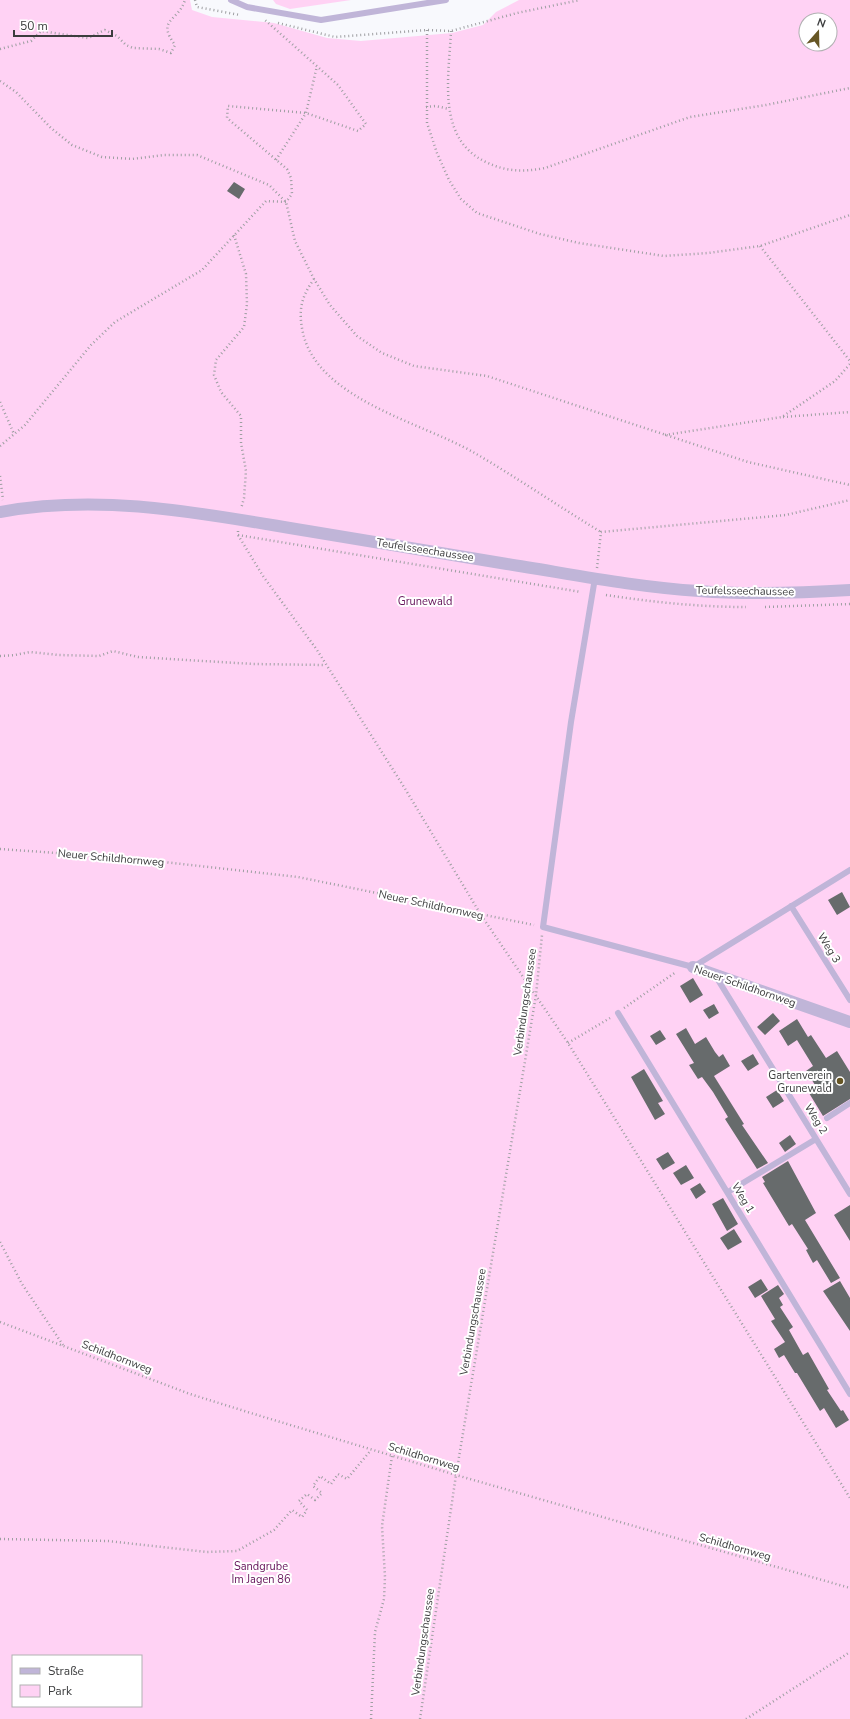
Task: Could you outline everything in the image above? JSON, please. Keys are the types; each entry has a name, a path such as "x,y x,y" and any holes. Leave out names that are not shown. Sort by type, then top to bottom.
{"street":[{"name":"Teufelsseechaussee","path":"0,512 56,504 100,503 160,508 238,519 595,578 699,591 791,593 850,590"},
{"name":"Neuer Schildhornweg","path":"693,967 850,1022"}],"lane":[{"path":"231,0 247,7 321,20 446,0"},
{"path":"543,927 571,722 595,578"},
{"path":"693,967 850,870"},
{"name":"Weg 3","path":"791,906 850,1000"},
{"name":"Neuer Schildhornweg","path":"543,927 693,967"},
{"name":"Weg 2","path":"714,974 850,1194"},
{"name":"Weg 1","path":"618,1013 850,1394"},
{"path":"827,1118 850,1103"},
{"path":"728,1192 816,1139"},
{"path":"843,1384 850,1380"}],"path":[{"path":"0,49 30,41 41,31 88,38 105,30 117,36 126,45 133,48 159,49 171,53 175,45 169,36 167,29 168,23 169,20 181,11 186,0"},
{"path":"195,0 197,7 242,16"},
{"path":"286,202 292,194 291,178 286,169 227,118 228,106 306,113 358,131 366,124 338,85 264,20 335,38 427,30 451,31 517,13 580,0"},
{"path":"427,30 426,107 429,129 436,153 449,180 461,199 477,213 540,234 579,243 664,256 708,254 760,246 850,215"},
{"path":"451,31 449,109 458,139 470,154 492,165 508,170 527,171 545,168 690,117 766,105 850,88"},
{"path":"276,160 306,113 317,66"},
{"path":"0,81 16,92 51,128 72,145 102,157 132,159 164,155 197,155 269,186 286,202 295,241 314,279 330,305 357,336 382,353 414,366 487,376 748,462 850,484"},
{"path":"426,107 436,106 449,109"},
{"path":"0,446 26,425 91,346 115,322 202,270 266,200 286,202"},
{"path":"234,235 246,274 247,304 244,327 216,360 214,375 222,392 241,416 241,443 246,471 244,498 238,519 238,535 262,576 293,617 404,787 481,915 568,1043 850,1498"},
{"path":"760,246 850,363 835,381 782,417"},
{"path":"314,279 304,294 299,319 305,344 322,371 354,394 391,414 472,451 601,532 786,515 850,500"},
{"path":"0,402 14,434"},
{"path":"664,435 782,417 850,412"},
{"path":"0,476 1,485"},
{"path":"595,578 601,532"},
{"path":"238,535 581,592"},
{"path":"0,656 30,652 60,655 99,656 113,651 138,657 252,664 325,665"},
{"name":"Neuer Schildhornweg","path":"0,849 128,858 298,877 543,927"},
{"name":"Verbindungschaussee","path":"420,1719 456,1475 536,995 543,927"},
{"path":"568,1043 618,1013 680,969 693,967"},
{"path":"0,1242 22,1284 63,1346"},
{"name":"Schildhornweg","path":"0,1322 190,1394 456,1475 850,1588"},
{"path":"0,1539 108,1541 207,1552 237,1551 274,1530 292,1510 302,1517 307,1510 299,1501 307,1494 315,1500 322,1493 313,1486 320,1476 331,1484 338,1474 347,1479 371,1450"},
{"path":"371,1719 375,1632 384,1599 385,1577 382,1526 392,1456"},
{"path":"746,1719 850,1652"}],"green space":[{"name":"Grunewald","path":"0,0 190,0 192,10 212,17 274,23 327,38 361,41 452,33 483,25 496,12 519,0 850,0 850,1719 0,1719"},
{"path":"273,0 351,0 290,9 276,4"}],"building":[{"path":"234,182 245,189 239,199 227,191"},
{"path":"842,892 850,907 837,915 828,900"},
{"path":"693,978 703,995 690,1003 680,986"},
{"path":"714,1004 719,1013 709,1019 703,1010"},
{"path":"773,1013 780,1021 765,1035 757,1027"},
{"path":"797,1019 808,1037 811,1035 826,1058 837,1051 850,1072 850,1099 823,1116 809,1093 817,1088 806,1071 813,1066 797,1040 788,1046 779,1031"},
{"path":"686,1028 695,1044 706,1037 719,1057 723,1054 730,1066 714,1076 744,1124 742,1125 768,1163 757,1169 725,1119 728,1117 713,1092 702,1077 698,1079 689,1065 694,1063 676,1034"},
{"path":"660,1030 666,1039 656,1045 650,1036"},
{"path":"753,1054 759,1064 748,1071 741,1061"},
{"path":"644,1069 663,1101 658,1103 665,1114 655,1120 631,1077"},
{"path":"777,1090 784,1101 773,1108 766,1097"},
{"path":"790,1135 796,1144 785,1152 779,1143"},
{"path":"668,1152 675,1163 663,1170 656,1159"},
{"path":"788,1161 816,1213 805,1220 840,1278 831,1283 817,1260 813,1263 806,1250 808,1249 792,1224 789,1226 763,1183 765,1182 762,1177"},
{"path":"686,1165 694,1178 681,1185 673,1173"},
{"path":"700,1183 706,1192 696,1199 690,1189"},
{"path":"723,1198 738,1224 727,1231 712,1204"},
{"path":"850,1205 850,1241 834,1215"},
{"path":"734,1229 742,1242 728,1250 720,1238"},
{"path":"761,1279 768,1290 755,1298 748,1287"},
{"path":"840,1281 850,1298 850,1331 823,1291"},
{"path":"778,1285 784,1294 779,1298 783,1305 780,1307 793,1327 789,1330 803,1355 808,1352 829,1389 827,1390 849,1420 836,1428 824,1408 820,1411 797,1373 795,1373 784,1355 779,1358 774,1349 785,1342 771,1321 775,1319 761,1296"}],"place":[{"name":"Gartenverein Grunewald","path":"840,1081"}],"park label":[{"name":"Sandgrube Im Jagen 86","path":"261,1572"}]}
